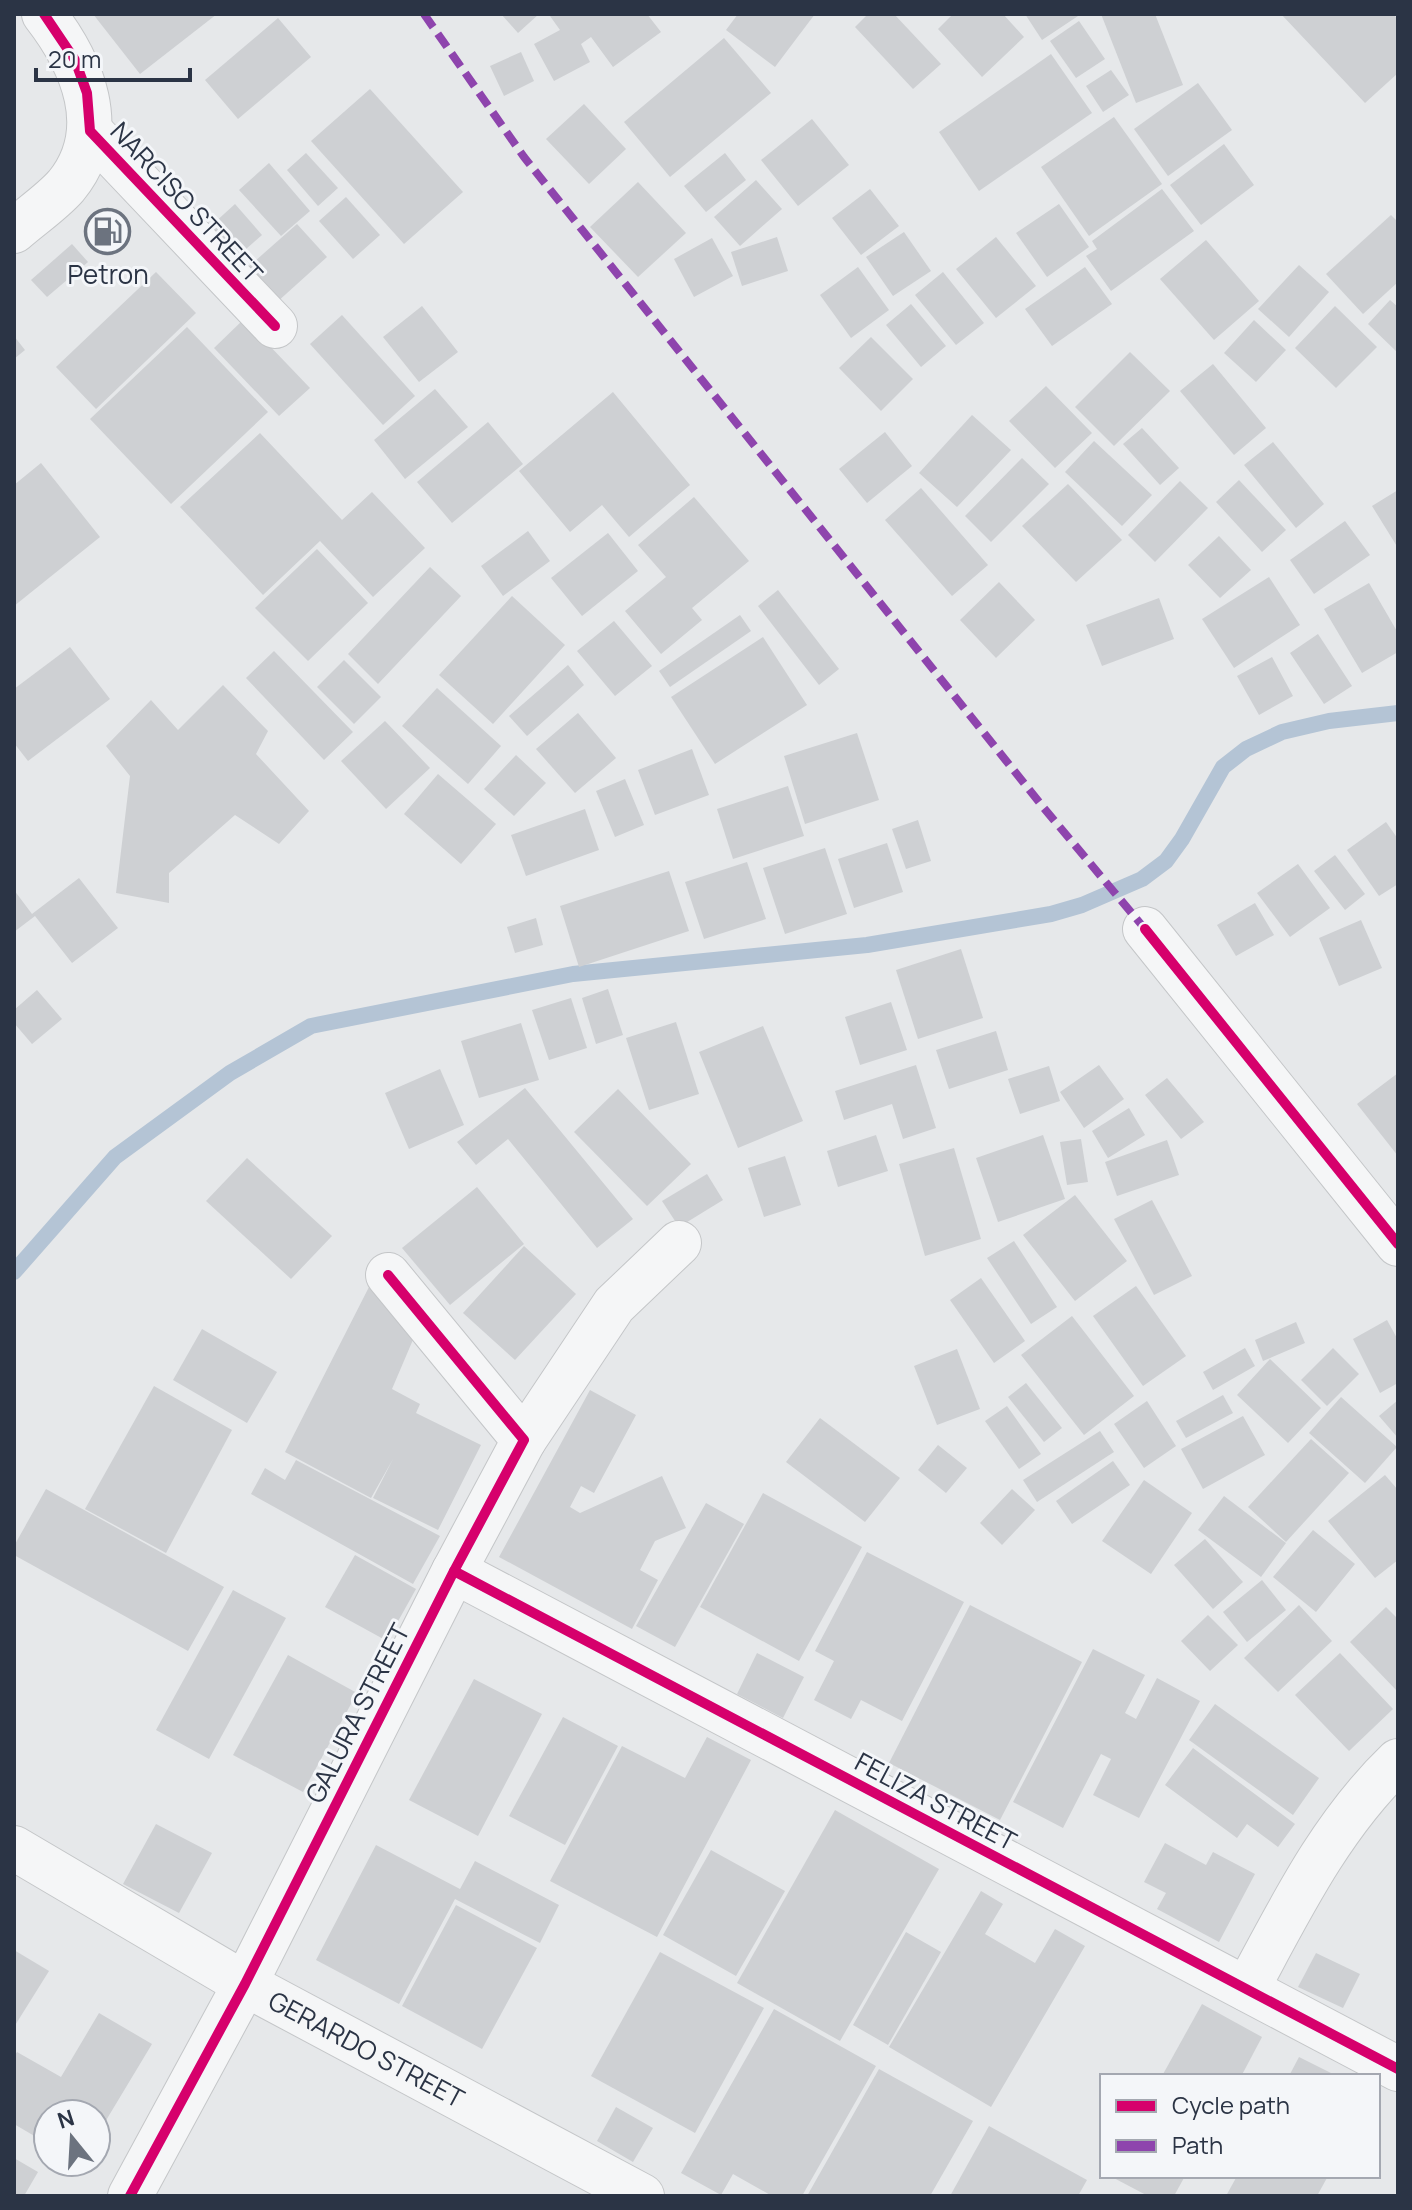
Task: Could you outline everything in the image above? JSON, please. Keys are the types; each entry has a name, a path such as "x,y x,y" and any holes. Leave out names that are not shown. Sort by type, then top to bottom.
{"street":[{"name":"NARCISO STREET","path":"44,14 75,60 87,93 90,131 275,326"},
{"path":"14,231 67,185 84,154 90,131"},
{"path":"1145,929 1398,1244"},
{"name":"GALURA STREET","path":"130,2196 245,1984 454,1571 524,1440 614,1305 679,1243"},
{"path":"388,1275 524,1440"},
{"name":"FELIZA STREET","path":"454,1571 1398,2069"},
{"path":"1247,1989 1318,1859 1385,1773 1398,1761"},
{"name":"GERARDO STREET","path":"14,1848 245,1984 642,2196"}],"building":[{"path":"93,14 217,14 140,74"},
{"path":"501,14 539,14 518,33"},
{"path":"647,14 661,32 613,67 591,37 581,44 590,62 554,81 534,44 560,30 550,16"},
{"path":"738,14 815,14 775,67 726,30"},
{"path":"868,14 894,14 941,64 913,89 855,27"},
{"path":"953,14 1003,14 1024,37 982,77 938,29"},
{"path":"1025,14 1081,14 1042,40"},
{"path":"1101,14 1155,14 1183,85 1136,103"},
{"path":"1281,14 1393,14 1398,19 1398,73 1365,103"},
{"path":"278,18 311,57 238,119 205,80"},
{"path":"1079,21 1105,59 1076,78 1050,41"},
{"path":"724,38 771,93 670,177 624,122"},
{"path":"521,52 534,81 504,96 490,66"},
{"path":"1051,54 1092,113 979,191 939,132"},
{"path":"1111,70 1129,95 1103,112 1086,86"},
{"path":"1198,83 1232,130 1168,176 1134,129"},
{"path":"370,89 463,192 404,244 311,141"},
{"path":"584,104 626,149 589,184 546,139"},
{"path":"1114,117 1162,184 1089,236 1041,167"},
{"path":"812,119 849,165 798,206 761,160"},
{"path":"1224,144 1254,185 1201,225 1170,185"},
{"path":"306,153 338,188 318,206 287,170"},
{"path":"725,153 746,180 706,212 684,186"},
{"path":"269,163 310,211 281,236 239,190"},
{"path":"756,180 782,209 740,246 714,217"},
{"path":"638,182 686,233 638,277 590,227"},
{"path":"870,189 899,226 861,255 832,218"},
{"path":"1162,189 1194,231 1111,291 1086,256 1097,249 1092,241"},
{"path":"346,197 380,235 353,259 319,221"},
{"path":"235,204 262,235 229,264 202,234"},
{"path":"1059,204 1089,247 1047,277 1016,233"},
{"path":"1391,215 1398,222 1398,282 1363,314 1326,274"},
{"path":"297,224 327,257 276,303 246,269"},
{"path":"904,232 931,271 893,296 866,257"},
{"path":"777,237 788,271 742,286 731,252"},
{"path":"996,237 1036,286 996,318 956,269"},
{"path":"712,238 733,276 694,297 674,259"},
{"path":"1206,240 1259,301 1214,340 1160,279"},
{"path":"72,244 88,262 47,297 31,280"},
{"path":"1299,265 1329,292 1289,337 1258,309"},
{"path":"858,267 889,310 851,338 820,295"},
{"path":"1085,267 1112,304 1052,346 1025,309"},
{"path":"156,272 196,313 96,409 56,367"},
{"path":"943,272 984,323 956,345 915,295"},
{"path":"1390,300 1398,307 1398,353 1368,324"},
{"path":"911,304 946,346 921,367 886,325"},
{"path":"422,306 458,352 419,382 383,337"},
{"path":"1335,306 1377,347 1336,388 1295,348"},
{"path":"342,315 415,396 383,425 310,344"},
{"path":"244,319 310,388 279,416 214,348"},
{"path":"1254,320 1286,350 1256,382 1224,353"},
{"path":"187,327 268,412 171,504 90,419"},
{"path":"14,336 25,350 14,359"},
{"path":"871,337 913,379 881,411 839,368"},
{"path":"1130,352 1170,391 1114,446 1075,407"},
{"path":"1213,364 1266,428 1234,455 1180,391"},
{"path":"1046,386 1092,433 1055,468 1009,421"},
{"path":"435,389 468,427 405,479 374,440"},
{"path":"613,392 690,485 629,537 602,505 570,532 519,471"},
{"path":"972,415 1011,450 957,507 919,473"},
{"path":"488,422 523,464 452,523 417,482"},
{"path":"1142,428 1179,468 1160,485 1123,444"},
{"path":"885,432 912,466 867,503 839,469"},
{"path":"260,433 342,520 372,492 425,548 373,597 320,541 263,595 180,507"},
{"path":"1094,441 1152,495 1122,526 1065,472"},
{"path":"1273,442 1324,504 1296,528 1244,465"},
{"path":"1022,458 1049,484 991,542 965,516"},
{"path":"41,463 100,537 14,606 14,485"},
{"path":"1239,480 1286,530 1262,552 1216,502"},
{"path":"1180,481 1208,508 1155,562 1128,535"},
{"path":"1068,484 1122,540 1076,582 1022,526"},
{"path":"921,488 988,565 952,596 885,520"},
{"path":"1398,490 1398,548 1372,506"},
{"path":"694,497 749,561 692,608 702,620 661,654 625,611 666,577 638,545"},
{"path":"1345,521 1370,555 1314,594 1290,560"},
{"path":"528,531 550,561 503,596 481,566"},
{"path":"608,533 638,571 582,616 551,578"},
{"path":"1219,536 1251,570 1220,598 1188,565"},
{"path":"317,549 368,603 308,661 255,608"},
{"path":"430,567 461,596 378,684 348,654"},
{"path":"1269,577 1300,625 1234,668 1202,619"},
{"path":"999,582 1035,620 996,658 960,620"},
{"path":"1369,583 1398,633 1398,652 1362,673 1324,609"},
{"path":"778,590 839,669 819,685 758,606"},
{"path":"512,596 565,645 493,724 439,675"},
{"path":"1159,598 1174,639 1102,666 1086,625"},
{"path":"740,615 751,631 670,687 659,671"},
{"path":"614,621 652,666 615,696 577,651"},
{"path":"1318,634 1352,686 1324,704 1290,653"},
{"path":"763,637 807,705 715,764 671,697"},
{"path":"70,647 110,699 28,761 14,743 14,689"},
{"path":"274,651 353,732 324,760 246,678"},
{"path":"1272,657 1293,696 1259,715 1237,676"},
{"path":"344,660 381,697 354,724 317,687"},
{"path":"568,665 584,685 527,736 509,716"},
{"path":"223,685 268,731 256,754 309,811 279,844 235,815 169,873 169,903 116,893 130,776 106,746 151,700 178,730"},
{"path":"437,688 501,746 468,784 402,726"},
{"path":"578,713 616,758 575,793 536,749"},
{"path":"385,721 430,768 386,809 341,761"},
{"path":"857,733 879,800 805,824 784,756"},
{"path":"692,749 709,795 655,815 638,770"},
{"path":"516,755 546,783 514,816 484,789"},
{"path":"438,774 496,824 461,864 404,814"},
{"path":"625,779 644,825 615,837 596,791"},
{"path":"788,786 804,836 733,859 717,809"},
{"path":"585,809 599,850 526,876 511,835"},
{"path":"918,820 931,861 906,869 892,829"},
{"path":"1386,822 1398,839 1398,884 1379,896 1347,850"},
{"path":"887,843 903,892 854,908 838,859"},
{"path":"825,848 847,914 785,934 763,868"},
{"path":"1335,855 1365,894 1345,910 1314,871"},
{"path":"747,862 766,919 704,939 685,882"},
{"path":"1298,864 1330,908 1290,937 1257,893"},
{"path":"669,871 689,931 579,967 560,906"},
{"path":"79,878 118,928 72,963 35,916 14,932 14,890 32,914"},
{"path":"1255,903 1274,935 1236,956 1217,925"},
{"path":"536,918 543,945 515,953 507,927"},
{"path":"1361,920 1382,968 1339,986 1319,938"},
{"path":"961,949 983,1018 918,1039 896,970"},
{"path":"608,989 623,1035 596,1044 582,998"},
{"path":"37,990 62,1019 32,1044 14,1023 14,1010"},
{"path":"571,998 587,1048 549,1060 532,1010"},
{"path":"891,1002 907,1050 860,1065 845,1017"},
{"path":"676,1022 699,1094 649,1110 626,1038"},
{"path":"521,1023 539,1080 479,1098 461,1041"},
{"path":"763,1026 803,1121 738,1148 699,1052"},
{"path":"996,1031 1008,1070 949,1089 936,1050"},
{"path":"916,1065 936,1128 903,1139 892,1104 844,1120 835,1091"},
{"path":"1099,1065 1124,1099 1084,1128 1060,1092"},
{"path":"1049,1066 1060,1101 1020,1114 1008,1079"},
{"path":"440,1069 464,1125 409,1149 385,1093"},
{"path":"1398,1073 1398,1156 1357,1104"},
{"path":"1167,1078 1204,1122 1181,1139 1145,1095"},
{"path":"525,1088 633,1219 597,1248 508,1139 476,1165 457,1142"},
{"path":"618,1089 691,1164 647,1206 574,1132"},
{"path":"1129,1108 1145,1135 1108,1158 1092,1131"},
{"path":"876,1135 888,1171 838,1187 827,1151"},
{"path":"1043,1135 1065,1199 998,1222 976,1158"},
{"path":"1081,1139 1088,1182 1067,1185 1060,1142"},
{"path":"1167,1140 1179,1175 1117,1196 1105,1162"},
{"path":"954,1148 981,1239 925,1256 899,1164"},
{"path":"785,1156 801,1205 764,1217 748,1168"},
{"path":"247,1158 332,1236 291,1279 206,1201"},
{"path":"707,1174 723,1200 679,1227 662,1201"},
{"path":"477,1187 524,1244 450,1305 402,1248"},
{"path":"1075,1195 1127,1261 1075,1301 1023,1235"},
{"path":"1152,1200 1192,1276 1154,1295 1114,1219"},
{"path":"1014,1241 1057,1307 1031,1324 987,1258"},
{"path":"524,1246 576,1294 515,1360 463,1313"},
{"path":"981,1278 1025,1341 994,1363 950,1300"},
{"path":"1136,1286 1186,1356 1143,1386 1093,1316"},
{"path":"369,1287 415,1335 392,1389 420,1404 416,1413 481,1445 438,1530 373,1498 393,1459 371,1498 285,1452"},
{"path":"1072,1316 1134,1396 1084,1435 1021,1355"},
{"path":"1387,1320 1398,1340 1398,1383 1380,1393 1353,1339"},
{"path":"1296,1322 1305,1343 1263,1361 1255,1340"},
{"path":"202,1329 277,1372 247,1423 173,1380"},
{"path":"1245,1348 1255,1366 1213,1390 1203,1372"},
{"path":"1333,1348 1359,1374 1327,1406 1301,1380"},
{"path":"957,1349 980,1409 937,1425 914,1366"},
{"path":"1270,1359 1321,1408 1288,1443 1237,1395"},
{"path":"1026,1383 1062,1428 1044,1442 1008,1397"},
{"path":"154,1386 232,1430 166,1553 85,1509"},
{"path":"590,1390 636,1415 594,1493 581,1486 570,1507 580,1513 662,1476 686,1528 655,1541 640,1570 658,1580 632,1629 499,1557"},
{"path":"1223,1395 1233,1413 1186,1438 1176,1421"},
{"path":"1341,1397 1397,1447 1365,1483 1309,1433"},
{"path":"1398,1400 1398,1438 1379,1416"},
{"path":"1147,1401 1176,1446 1144,1468 1114,1424"},
{"path":"1007,1406 1041,1454 1019,1469 985,1421"},
{"path":"1243,1416 1265,1455 1203,1489 1181,1449"},
{"path":"820,1418 900,1478 865,1522 786,1462"},
{"path":"1100,1431 1114,1452 1037,1502 1023,1480"},
{"path":"1311,1439 1349,1473 1286,1542 1248,1507"},
{"path":"938,1445 967,1468 946,1493 918,1470"},
{"path":"296,1460 440,1536 413,1584 251,1494 265,1468 285,1480"},
{"path":"1113,1461 1130,1485 1072,1524 1056,1501"},
{"path":"1385,1475 1398,1490 1398,1560 1375,1578 1328,1521"},
{"path":"1144,1480 1192,1513 1151,1574 1102,1541"},
{"path":"46,1489 224,1587 188,1651 14,1555 14,1546"},
{"path":"1012,1489 1035,1510 1002,1545 980,1523"},
{"path":"763,1493 862,1547 799,1661 700,1607"},
{"path":"1224,1496 1286,1543 1261,1577 1198,1530"},
{"path":"706,1503 744,1524 675,1647 636,1626"},
{"path":"1313,1530 1355,1564 1316,1612 1273,1577"},
{"path":"1205,1539 1243,1582 1213,1609 1174,1565"},
{"path":"867,1552 964,1602 902,1721 861,1700 851,1719 814,1700 834,1661 815,1651"},
{"path":"355,1555 416,1589 387,1641 325,1607"},
{"path":"1262,1580 1286,1610 1247,1642 1223,1612"},
{"path":"233,1590 286,1618 209,1759 156,1730"},
{"path":"970,1605 1082,1662 1000,1820 889,1763"},
{"path":"1299,1605 1332,1641 1278,1692 1244,1658"},
{"path":"1386,1607 1398,1619 1398,1692 1350,1642"},
{"path":"1208,1615 1238,1645 1210,1671 1181,1641"},
{"path":"1093,1649 1145,1675 1125,1713 1136,1719 1157,1678 1200,1701 1139,1818 1093,1795 1111,1759 1101,1754 1063,1828 1013,1802"},
{"path":"757,1653 804,1677 783,1718 737,1694"},
{"path":"1340,1653 1393,1709 1349,1751 1295,1695"},
{"path":"288,1655 357,1693 303,1792 233,1755"},
{"path":"474,1679 542,1714 478,1836 409,1800"},
{"path":"1215,1704 1319,1778 1293,1815 1189,1740"},
{"path":"563,1717 618,1746 565,1845 509,1816"},
{"path":"707,1737 751,1760 657,1937 550,1881 622,1746 685,1778"},
{"path":"1193,1748 1295,1824 1278,1847 1247,1824 1237,1838 1165,1785"},
{"path":"835,1810 939,1869 840,2041 737,1983"},
{"path":"156,1824 212,1853 179,1913 123,1884"},
{"path":"1165,1843 1206,1865 1213,1852 1255,1874 1219,1942 1157,1909 1166,1893 1144,1882"},
{"path":"376,1845 460,1889 475,1861 559,1905 540,1943 455,1899 399,2004 316,1960"},
{"path":"711,1850 785,1891 736,1976 663,1935"},
{"path":"981,1891 1003,1904 985,1934 1035,1963 1055,1929 1085,1946 991,2107 889,2047"},
{"path":"456,1905 537,1948 482,2049 402,2006"},
{"path":"906,1932 941,1952 888,2045 853,2025"},
{"path":"14,1950 49,1971 14,2027"},
{"path":"660,1952 764,2008 695,2133 591,2076"},
{"path":"1316,1953 1360,1974 1343,2008 1298,1987"},
{"path":"1202,2004 1262,2037 1242,2074 1163,2074"},
{"path":"774,2009 876,2066 802,2196 772,2196 733,2174 721,2195 681,2173"},
{"path":"99,2013 152,2044 112,2110 112,2098 32,2098 32,2135 14,2124 14,2057 17,2052 61,2077"},
{"path":"1299,2057 1333,2074 1290,2074"},
{"path":"879,2069 973,2121 930,2196 807,2196"},
{"path":"616,2107 653,2128 633,2162 597,2141"},
{"path":"989,2126 1087,2180 1078,2196 950,2196"},
{"path":"14,2158 32,2168 32,2178 34,2178 24,2196 14,2196"},
{"path":"1114,2178 1184,2178 1174,2196 1148,2196"},
{"path":"1236,2178 1327,2178 1317,2196 1226,2196"}],"waterway":[{"path":"14,1272 115,1157 230,1073 311,1026 573,974 867,945 1051,914 1082,905 1142,879 1166,861 1223,767 1246,749 1282,732 1329,721 1398,713"}],"marked path":[{"path":"424,14 524,157 1043,807 1145,929"}],"cycle path":[{"path":"44,14 75,60 87,93 90,131 275,326"},
{"path":"1145,929 1398,1244"},
{"path":"130,2196 245,1984 454,1571 524,1440 388,1275"},
{"path":"454,1571 1398,2069"}],"place":[{"name":"Petron","path":"108,231"}]}
